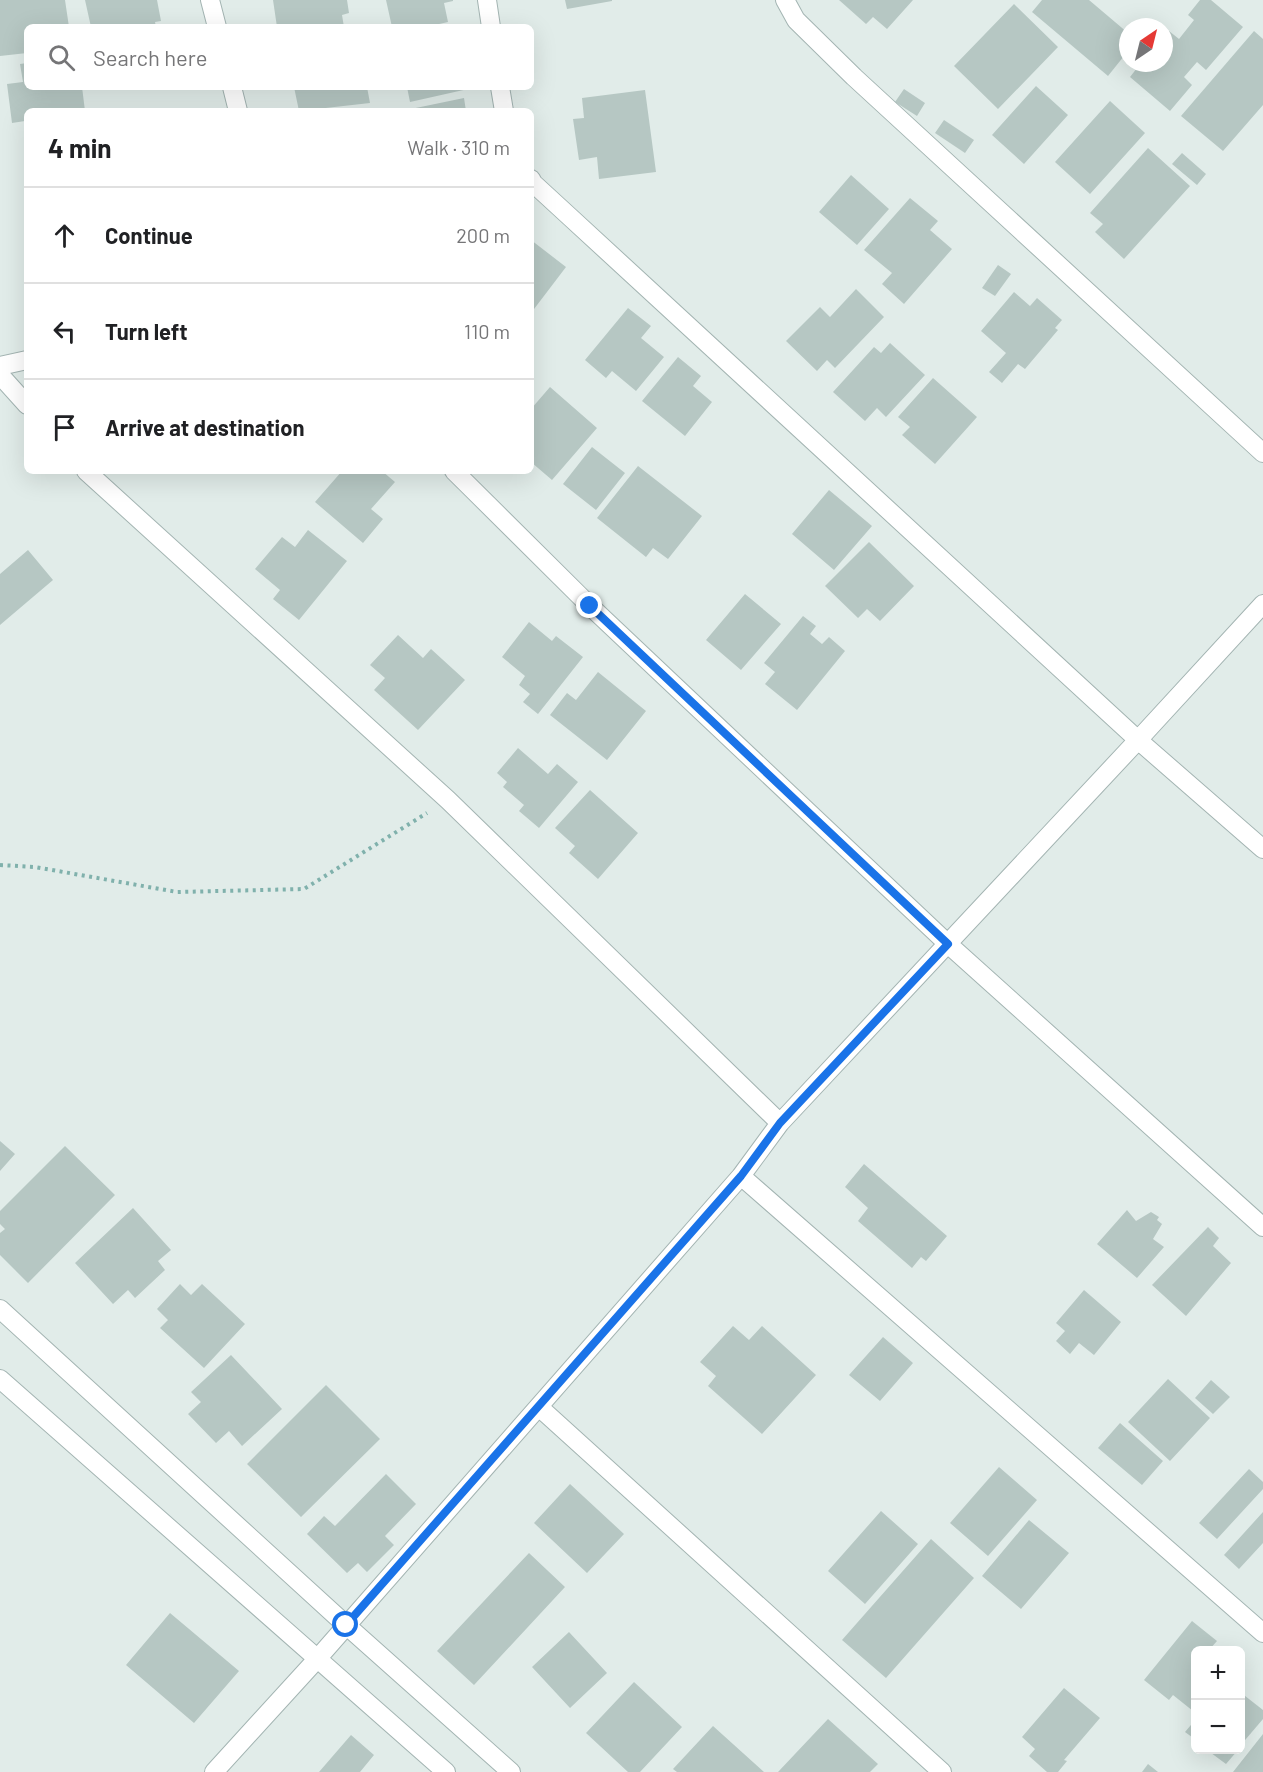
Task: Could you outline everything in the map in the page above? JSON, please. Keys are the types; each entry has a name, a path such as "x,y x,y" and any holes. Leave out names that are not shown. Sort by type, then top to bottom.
{"street":[{"path":"210,0 216,24"},
{"path":"487,0 491,24"},
{"path":"785,0 796,20 854,78 1263,453"},
{"path":"233,90 237,108"},
{"path":"500,90 504,108"},
{"path":"534,184 1138,741 1263,849"},
{"path":"0,366 24,361"},
{"path":"0,375 24,402"},
{"path":"89,474 448,800 780,1123"},
{"path":"457,474 590,606 948,944 1263,1227"},
{"path":"214,1772 318,1658 741,1176 780,1123 1138,741 1263,604"},
{"path":"741,1176 1263,1633"},
{"path":"0,1309 346,1625 511,1772"},
{"path":"0,1379 446,1772"},
{"path":"539,1407 942,1772"}],"path":[{"path":"0,865 35,867 177,892 304,889 448,800"}],"building":[{"path":"0,0 65,0 69,24 24,24 24,53 0,56"},
{"path":"85,0 157,0 161,21 155,22 155,24 90,24"},
{"path":"273,0 347,0 349,13 342,15 344,24 277,24"},
{"path":"386,0 453,0 444,3 448,22 391,24"},
{"path":"565,0 612,0 612,1 567,9"},
{"path":"839,0 913,0 887,29 873,17 866,24"},
{"path":"1042,0 1089,0 1119,25 1119,62 1108,76 1032,12"},
{"path":"1200,0 1211,0 1243,27 1206,70 1197,62 1184,77 1192,85 1170,111 1130,77 1134,72 1173,72 1173,34 1179,39 1194,20 1188,15"},
{"path":"1014,4 1058,47 998,109 954,66"},
{"path":"1254,31 1263,39 1263,105 1223,151 1181,116"},
{"path":"24,63 24,90 82,90 85,108 24,108 24,121 12,123 7,84 23,82 20,64"},
{"path":"1036,86 1068,115 1024,164 992,135"},
{"path":"904,89 925,103 917,116 895,102"},
{"path":"295,90 368,90 370,103 326,108 298,108"},
{"path":"408,90 464,90 410,102"},
{"path":"645,90 656,172 599,179 597,157 579,160 573,119 584,118 582,98"},
{"path":"464,98 466,108 416,108"},
{"path":"1110,101 1145,133 1090,194 1055,162"},
{"path":"944,120 974,140 965,153 935,133"},
{"path":"1148,148 1190,186 1124,259 1095,232 1103,224 1090,213"},
{"path":"1182,153 1206,174 1197,185 1172,164"},
{"path":"851,175 889,209 857,245 819,212"},
{"path":"910,198 938,221 930,230 952,249 904,304 882,284 892,273 864,250"},
{"path":"534,242 566,267 534,309"},
{"path":"998,265 1011,274 995,296 982,288"},
{"path":"856,289 884,317 835,368 827,360 817,371 786,341 820,307 830,317"},
{"path":"1014,292 1030,306 1037,298 1062,320 1055,328 1058,330 1025,369 1018,364 1002,383 989,372 1006,353 981,331"},
{"path":"628,308 651,326 641,338 664,357 636,391 612,371 606,378 585,360"},
{"path":"890,343 925,375 886,417 877,408 865,421 833,392 874,347 881,353"},
{"path":"678,357 701,376 693,386 712,402 685,436 642,401"},
{"path":"933,378 977,417 935,464 902,435 910,427 898,417"},
{"path":"550,387 597,428 552,480 534,465 534,406"},
{"path":"592,447 625,473 596,510 563,484"},
{"path":"638,466 702,516 668,559 653,548 646,557 597,518"},
{"path":"339,474 386,474 395,482 371,509 383,519 363,543 315,502"},
{"path":"829,490 872,526 834,570 792,534"},
{"path":"308,530 347,561 299,620 273,599 280,590 255,569 282,537 295,547"},
{"path":"869,542 914,586 880,621 867,609 858,618 825,586"},
{"path":"28,550 53,580 0,625 0,574"},
{"path":"745,594 781,624 741,670 706,640"},
{"path":"803,616 816,626 810,634 822,644 829,637 845,651 797,710 765,684 775,672 764,663"},
{"path":"529,622 552,641 556,636 583,657 538,714 523,702 530,694 519,685 525,676 502,657"},
{"path":"398,635 423,658 431,649 465,680 418,730 374,690 385,678 370,665"},
{"path":"598,672 646,711 607,760 550,715 567,693 576,700"},
{"path":"518,748 548,774 557,764 578,782 539,828 519,811 524,805 503,787 507,782 497,773"},
{"path":"590,790 638,833 598,879 569,853 575,846 555,828"},
{"path":"0,1141 15,1154 0,1171"},
{"path":"65,1146 115,1195 28,1283 0,1255 0,1233 5,1229 0,1224 0,1211"},
{"path":"864,1164 947,1236 926,1261 921,1257 912,1268 858,1221 868,1208 845,1187"},
{"path":"133,1208 171,1250 158,1261 165,1270 135,1298 128,1290 113,1304 75,1263"},
{"path":"1127,1210 1136,1221 1151,1212 1159,1217 1157,1220 1162,1224 1153,1239 1164,1247 1137,1278 1097,1244"},
{"path":"1208,1227 1219,1238 1213,1246 1231,1263 1186,1316 1152,1285"},
{"path":"180,1284 191,1295 202,1284 245,1324 204,1368 160,1328 168,1320 157,1309"},
{"path":"1084,1290 1121,1322 1094,1355 1079,1343 1070,1354 1056,1341 1065,1331 1056,1323"},
{"path":"733,1326 749,1340 762,1326 816,1375 762,1434 708,1386 716,1376 700,1362"},
{"path":"883,1337 913,1363 880,1401 849,1375"},
{"path":"231,1355 282,1409 242,1446 229,1431 216,1443 188,1414 201,1402 191,1392"},
{"path":"1168,1379 1210,1418 1170,1461 1128,1422"},
{"path":"1211,1380 1230,1397 1213,1414 1195,1398"},
{"path":"326,1385 380,1439 301,1517 247,1464"},
{"path":"1120,1423 1163,1461 1142,1485 1098,1448"},
{"path":"999,1467 1037,1500 988,1556 950,1523"},
{"path":"1249,1469 1263,1482 1263,1489 1217,1539 1199,1523"},
{"path":"386,1474 416,1504 385,1536 394,1545 367,1572 358,1563 347,1573 307,1534 324,1516 335,1526"},
{"path":"570,1484 624,1534 587,1573 534,1523"},
{"path":"881,1511 918,1544 865,1604 828,1571"},
{"path":"1263,1512 1263,1543 1239,1569 1224,1555"},
{"path":"1029,1520 1069,1553 1021,1609 982,1576"},
{"path":"931,1539 974,1578 886,1678 842,1640"},
{"path":"529,1553 565,1587 474,1685 437,1651"},
{"path":"170,1613 239,1671 194,1723 126,1665"},
{"path":"1192,1621 1217,1641 1213,1646 1191,1646 1191,1709 1173,1695 1169,1700 1144,1680"},
{"path":"569,1632 607,1673 570,1708 532,1667"},
{"path":"634,1682 682,1727 640,1772 628,1772 586,1733"},
{"path":"1064,1688 1100,1718 1064,1760 1067,1761 1058,1772 1047,1772 1029,1756 1035,1749 1022,1737"},
{"path":"1245,1696 1263,1710 1263,1719 1245,1740"},
{"path":"828,1719 878,1764 870,1772 778,1772"},
{"path":"1191,1725 1191,1736 1185,1732"},
{"path":"713,1726 764,1772 677,1772 673,1769"},
{"path":"1263,1734 1263,1772 1233,1772"},
{"path":"351,1735 374,1755 360,1772 319,1772"},
{"path":"1212,1754 1235,1754 1226,1764"},
{"path":"1148,1764 1158,1772 1142,1772"}],"route":[{"path":"346,1625 741,1176 780,1123 948,944 590,606"}]}
